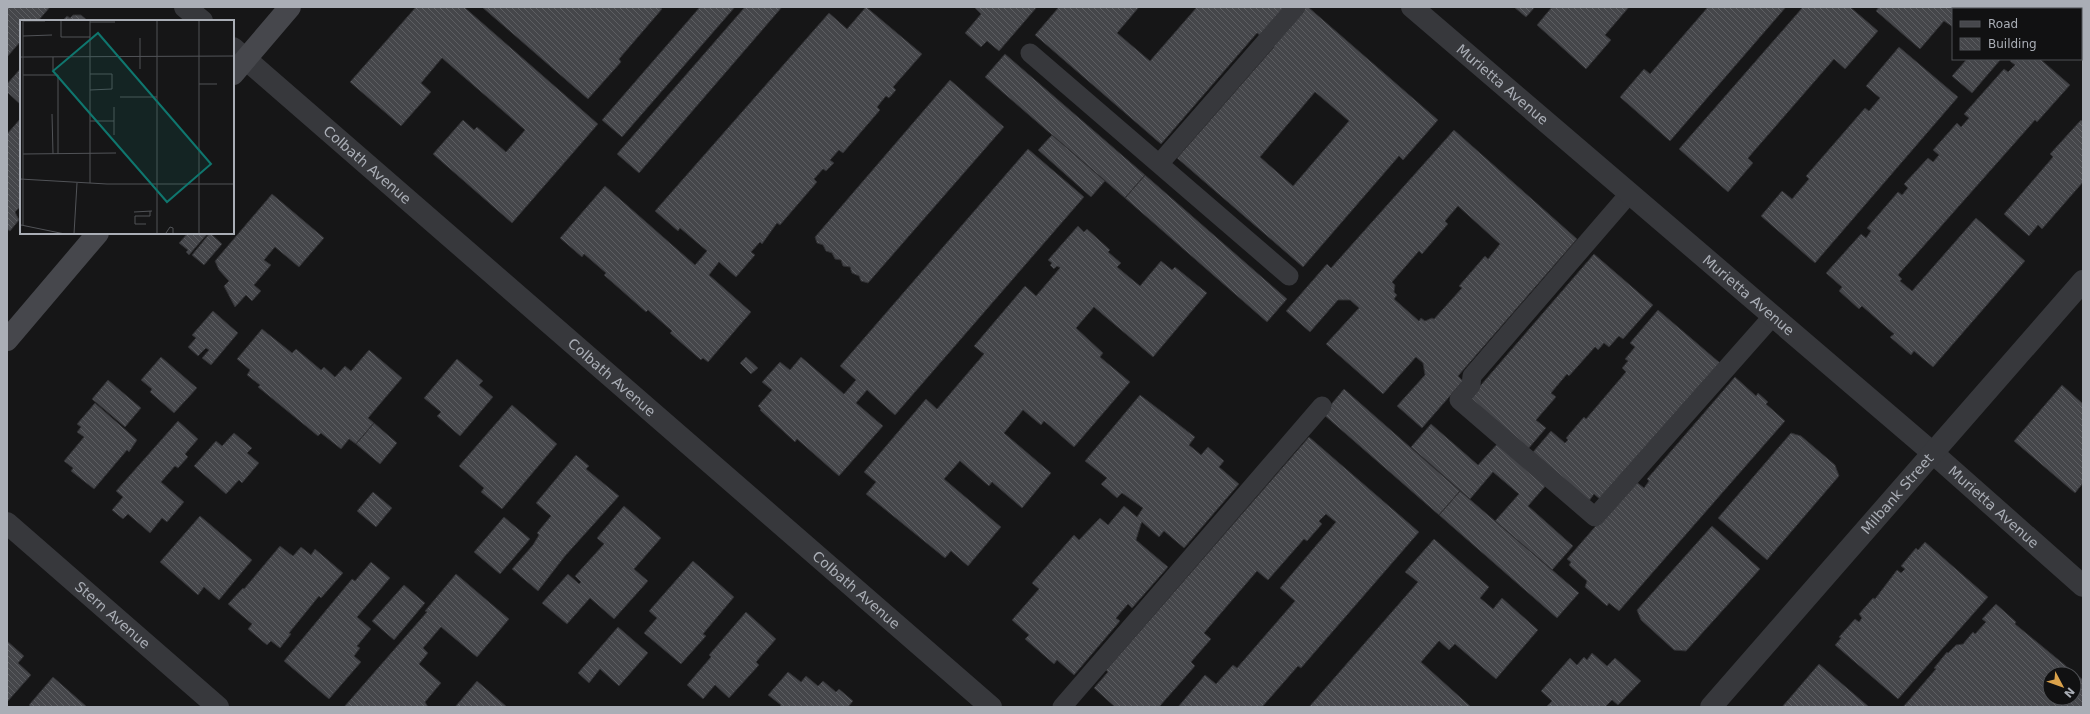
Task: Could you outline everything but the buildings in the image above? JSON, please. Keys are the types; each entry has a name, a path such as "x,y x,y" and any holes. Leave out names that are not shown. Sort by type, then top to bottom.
{"main road":[{"path":"237,61 290,7"},
{"path":"7,340 97,234"}],"street":[{"path":"185,7 201,20"},
{"name":"Murietta Avenue","path":"1412,7 1772,317 1934,454 2083,586"},
{"name":"Colbath Avenue","path":"237,61 991,707"},
{"name":"Milbank Street","path":"1711,707 1934,454 2083,281"},
{"name":"Stern Avenue","path":"7,523 218,707"}],"lane":[{"path":"1159,164 1296,7"},
{"path":"1030,53 1289,276"},
{"path":"1629,194 1472,376 1471,385 1459,400 1595,517 1772,317"},
{"path":"1062,707 1322,406"}]}
